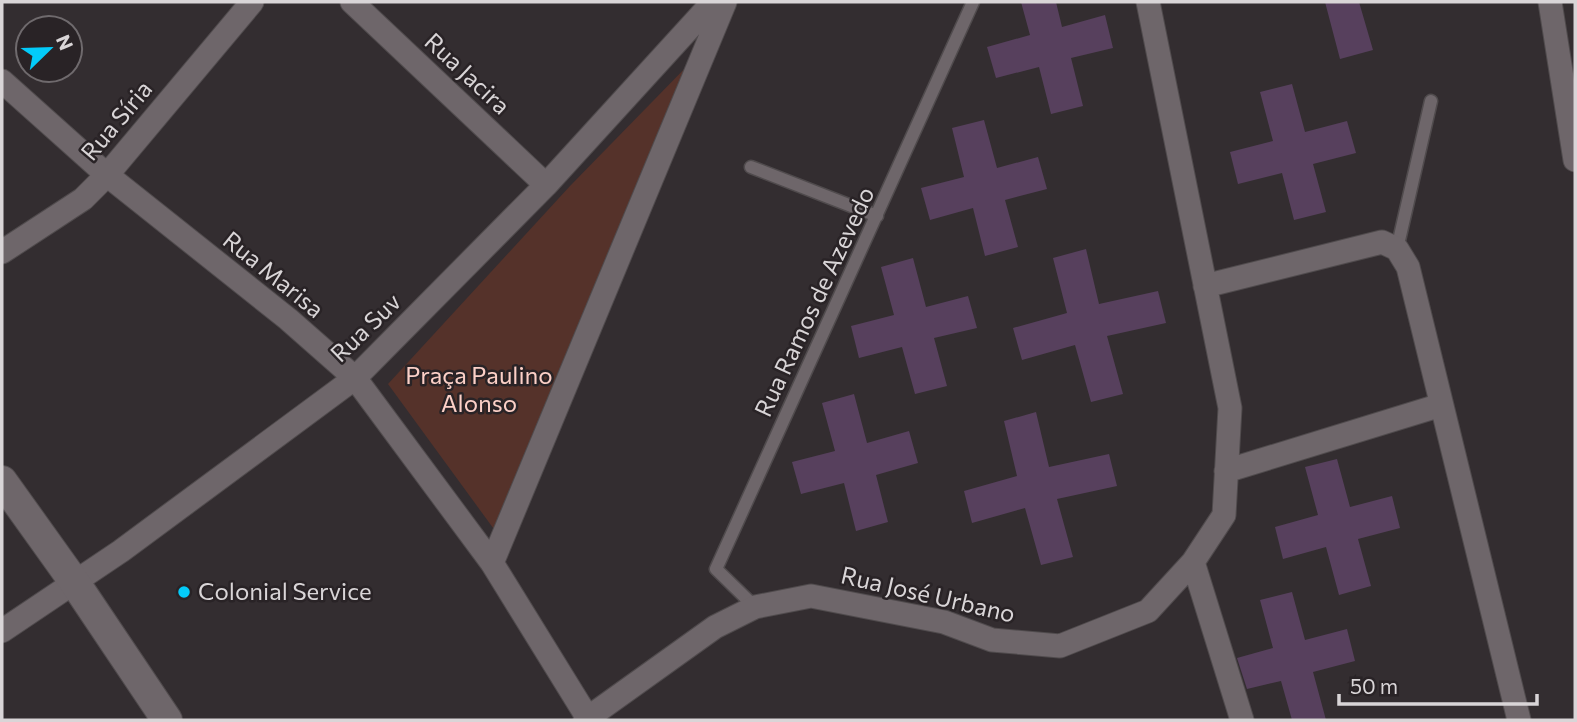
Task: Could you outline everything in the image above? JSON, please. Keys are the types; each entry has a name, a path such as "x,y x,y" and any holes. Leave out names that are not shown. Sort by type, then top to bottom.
{"street":[{"name":"Rua Síria","path":"2,252 83,198 107,174 251,2"},
{"name":"Rua Jacira","path":"352,2 546,185"},
{"name":"Rua Suv","path":"2,631 121,551 355,378 546,185 713,2"},
{"path":"492,564 725,2"},
{"name":"Rua José Urbano","path":"587,720 715,627 755,607 811,596 944,622 992,640 1060,646 1148,611 1193,562 1224,515 1230,408 1148,2"},
{"path":"1550,2 1575,160"},
{"name":"Rua Marisa","path":"2,81 107,174 288,319 355,378 492,564 587,720"},
{"path":"1205,286 1382,242 1397,249 1408,267 1519,720"},
{"path":"1226,471 1441,405"},
{"path":"2,481 75,583 167,720"},
{"path":"1193,562 1242,720"}],"lane":[{"name":"Rua Ramos de Azevedo","path":"755,607 716,569 973,2"},
{"path":"1397,249 1431,102"},
{"path":"751,167 877,216"}],"green space":[{"name":"Praça Paulino Alonso","path":"693,60 496,532 388,384 570,186"}],"building":[{"path":"1021,2 1056,2 1062,27 1105,15 1113,48 1071,58 1083,106 1051,114 1039,67 996,78 987,47 1030,35"},
{"path":"1325,2 1359,2 1373,50 1340,59"},
{"path":"1292,84 1305,132 1347,121 1356,153 1313,164 1326,212 1294,220 1282,173 1238,184 1230,152 1273,141 1260,92"},
{"path":"984,120 997,168 1038,157 1047,189 1005,200 1018,247 985,256 973,208 930,220 921,188 964,177 952,128"},
{"path":"1086,249 1099,304 1158,291 1166,323 1107,336 1123,394 1091,402 1075,345 1022,360 1013,328 1067,313 1053,258"},
{"path":"913,258 926,307 968,296 977,328 934,338 947,386 915,394 902,347 859,358 851,326 894,315 881,267"},
{"path":"854,394 867,443 909,431 918,463 876,475 888,522 856,531 844,483 801,494 792,462 835,451 822,403"},
{"path":"1036,412 1049,467 1109,454 1117,486 1057,499 1073,557 1041,565 1025,508 972,523 964,491 1017,476 1004,421"},
{"path":"1337,459 1350,507 1392,496 1400,528 1358,539 1371,586 1339,595 1326,547 1283,559 1275,527 1318,515 1305,467"},
{"path":"1292,592 1305,640 1347,629 1355,661 1313,672 1326,720 1292,720 1281,681 1247,689 1237,658 1273,648 1260,600"}],"place":[{"name":"Colonial Service","path":"184,592"}]}
